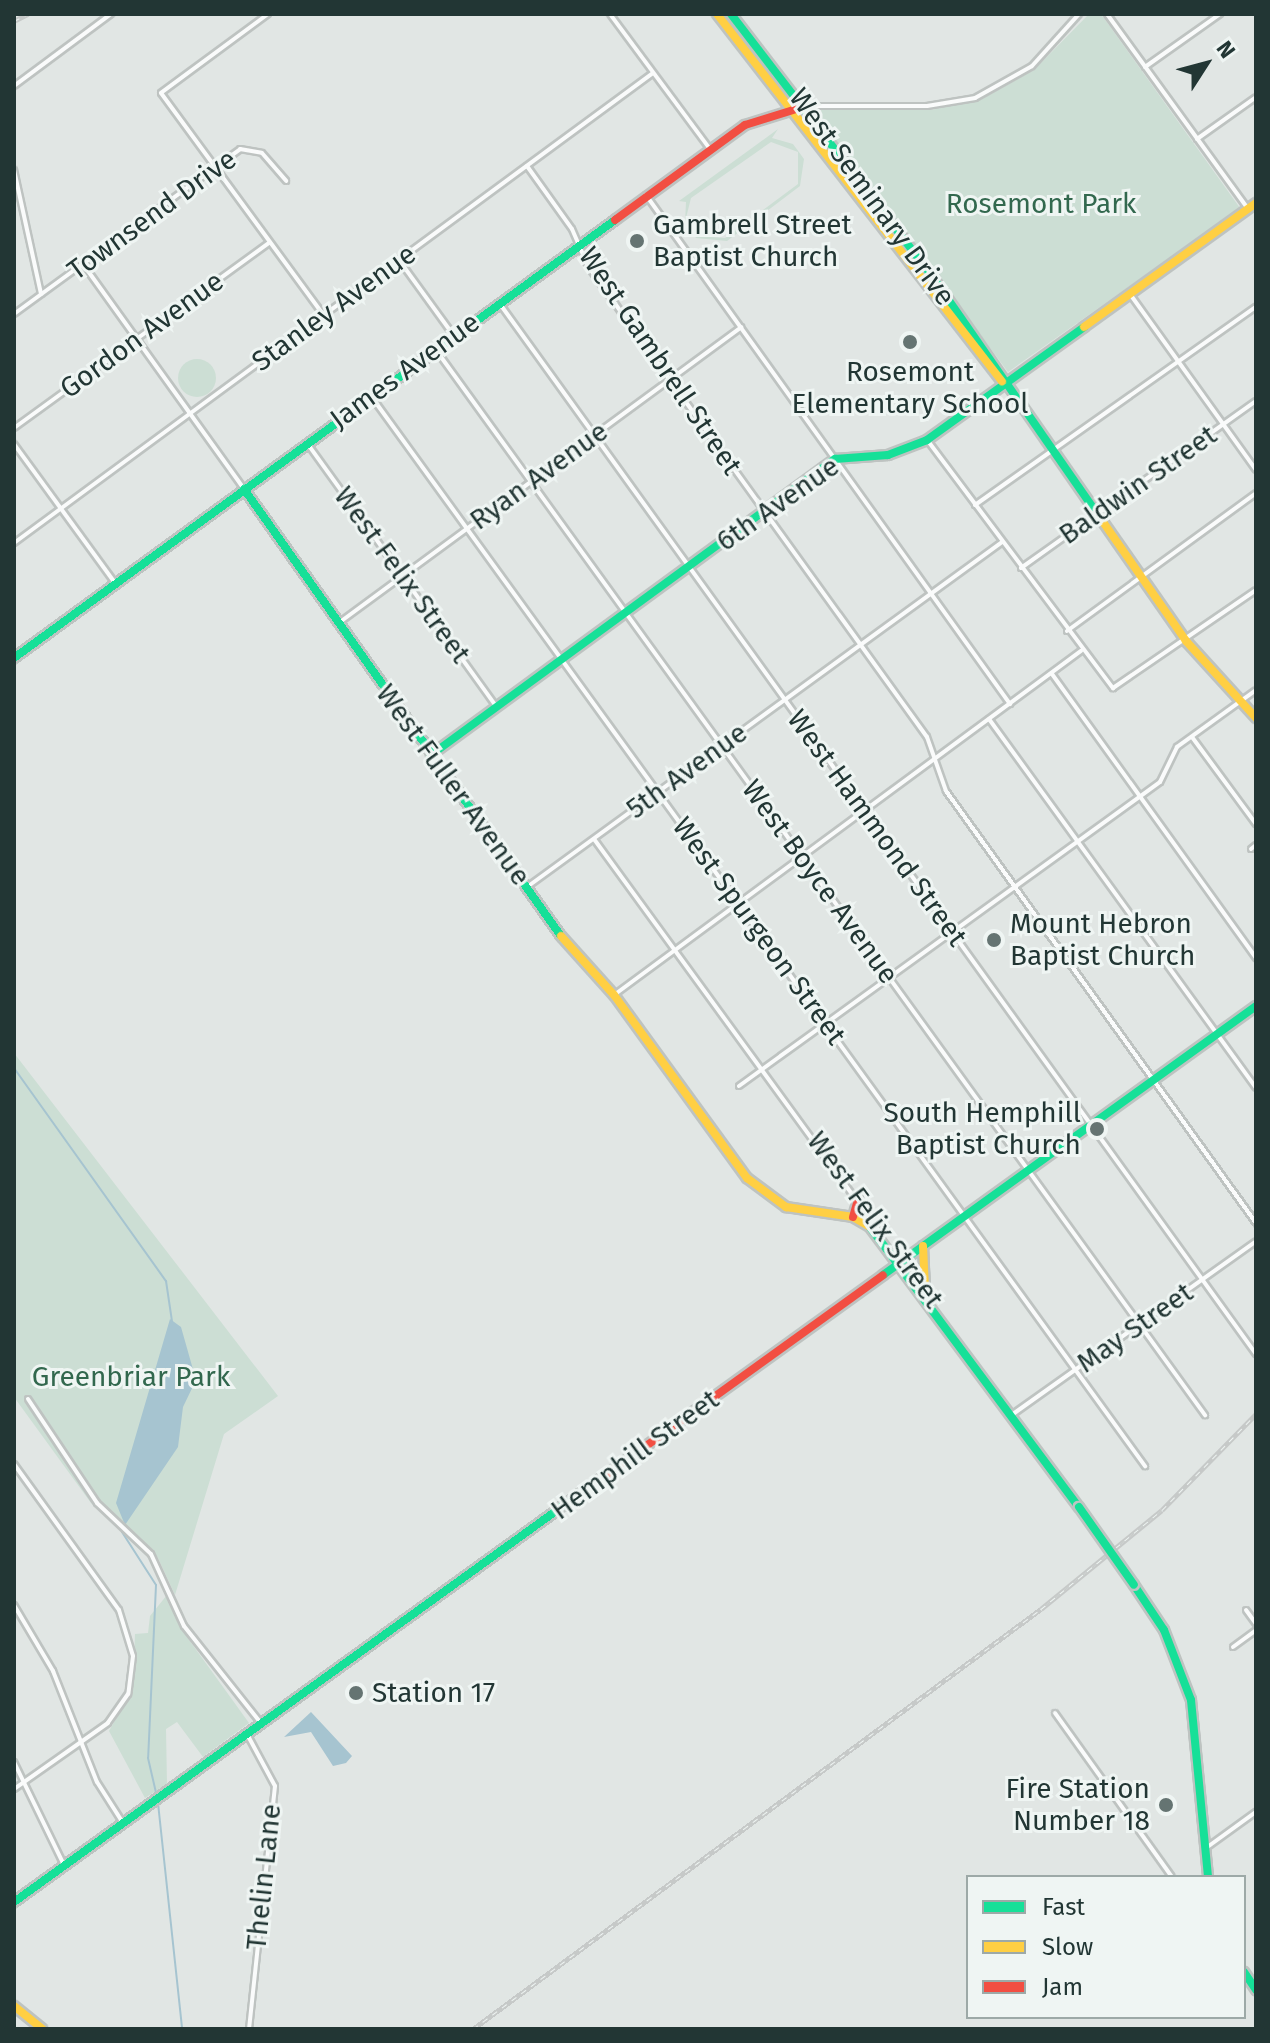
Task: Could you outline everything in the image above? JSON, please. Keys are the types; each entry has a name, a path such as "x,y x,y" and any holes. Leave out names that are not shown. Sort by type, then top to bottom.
{"main road":[{"name":"West Seminary Drive","path":"717,14 930,282"},
{"name":"West Seminary Drive","path":"731,14 858,176 1186,641 1256,718"},
{"name":"James Avenue","path":"14,658 710,149 761,117 806,106"},
{"path":"849,182 858,176"},
{"name":"6th Avenue","path":"431,755 835,459 888,455 927,440 1256,203"},
{"name":"West Fuller Avenue","path":"244,489 527,887 614,995 761,1194 786,1207 853,1217 880,1233"},
{"name":"Hemphill Street","path":"14,1902 1256,1006"},
{"path":"853,1217 858,1199"},
{"name":"West Felix Street","path":"880,1233 904,1260 1150,1607 1191,1700 1206,1875"},
{"path":"923,1246 926,1292"},
{"path":"14,2006 42,2029"}],"street":[{"path":"14,86 111,14"},
{"path":"268,14 161,93 324,316"},
{"path":"610,14 710,149"},
{"path":"806,106 927,106 975,98 1032,66 1079,14"},
{"path":"1107,14 1248,209"},
{"path":"1145,67 1220,14"},
{"name":"Stanley Avenue","path":"14,543 653,73"},
{"path":"1197,139 1256,97"},
{"name":"Townsend Drive","path":"14,314 240,149 255,149 286,181"},
{"name":"West Gambrell Street","path":"527,166 670,380 860,645 935,759 937,777 1256,1223"},
{"path":"14,170 41,294"},
{"path":"646,195 1010,704"},
{"name":"Gordon Avenue","path":"14,428 270,242"},
{"path":"399,260 454,336"},
{"name":"West Fuller Avenue","path":"83,264 244,489"},
{"path":"1130,294 1256,470"},
{"name":"West Hammond Street","path":"499,303 1256,1354"},
{"path":"975,505 1256,307"},
{"name":"Ryan Avenue","path":"338,624 741,327"},
{"name":"West Boyce Avenue","path":"435,349 1205,1415"},
{"name":"West Spurgeon Street","path":"371,396 1145,1466"},
{"name":"Baldwin Street","path":"1021,568 1256,401"},
{"path":"927,440 1081,651 1113,688 1120,688 1256,590"},
{"name":"West Felix Street","path":"307,443 497,707"},
{"path":"14,444 115,583"},
{"path":"1067,631 1256,493"},
{"name":"5th Avenue","path":"527,887 1002,542"},
{"path":"614,995 1081,651"},
{"path":"1051,674 1256,958"},
{"path":"739,1086 1140,797 1167,776 1172,753 1256,690"},
{"path":"989,719 1256,1088"},
{"path":"1192,737 1256,824"},
{"name":"West Felix Street","path":"594,839 765,1066 880,1233"},
{"name":"May Street","path":"1013,1414 1256,1241"},
{"path":"28,1399 107,1513 135,1537 165,1575 184,1626 261,1723"},
{"path":"14,1464 131,1637 128,1694 83,1744 14,1789"},
{"path":"14,1605 53,1671 83,1744 123,1823"},
{"path":"1233,1647 1256,1627 1246,1610"},
{"path":"1055,1713 1171,1875"},
{"name":"Thelin Lane","path":"247,1734 275,1786 249,2029"},
{"path":"14,1762 64,1865"},
{"path":"1204,1849 1256,1812"}],"green space":[{"name":"Rosemont Park","path":"1089,14 1101,14 1240,208 1008,372 817,115 824,107 931,110 982,99 1034,70"},
{"path":"778,129 772,138 793,144 804,159 800,186 727,241 696,238 685,223 686,202 679,201","holes":["771,142 798,152 798,184 725,238 697,236 686,218 691,198"]},
{"path":"197,359 211,364 216,378 211,392 197,397 183,392 178,378 183,364"},
{"name":"Greenbriar Park","path":"14,1053 278,1396 224,1434 175,1595 158,1558 91,1503 14,1397"},
{"path":"167,1595 179,1626 249,1723 203,1757 177,1722 166,1729 167,1784 145,1798 109,1731 133,1689 135,1634 148,1633 150,1616"}],"water":[{"path":"170,1319 181,1327 196,1380 183,1407 178,1447 125,1525 116,1503"},
{"path":"311,1712 352,1756 346,1763 333,1766 311,1732 284,1737"}],"waterway":[{"path":"14,1068 166,1281 172,1321"},
{"path":"125,1522 122,1532 156,1585 148,1758 157,1796"},
{"path":"158,1803 182,2029"}],"railway":[{"path":"14,21 28,14"},
{"path":"473,2029 1041,1609 1162,1510 1256,1414"}],"traffic: fast":[{"path":"731,14 934,279 1101,519"},
{"path":"14,658 615,220"},
{"path":"431,755 835,459 888,455 927,440 1084,327"},
{"path":"244,489 561,936"},
{"path":"883,1275 1256,1006"},
{"path":"870,1227 1079,1507"},
{"path":"14,1902 599,1480"},
{"path":"1079,1507 1134,1585"},
{"path":"1134,1585 1164,1630 1191,1700 1208,1875"},
{"path":"1246,1975 1256,1990"}],"traffic: slow":[{"path":"717,14 1002,382"},
{"path":"1084,327 1256,203"},
{"path":"1101,519 1186,641 1256,718"},
{"path":"561,936 614,995 747,1178 786,1207 853,1217 870,1227"},
{"path":"923,1246 925,1288"},
{"path":"14,2006 42,2029"}],"traffic: jam":[{"path":"615,220 745,125 806,106"},
{"path":"853,1217 858,1199"},
{"path":"599,1480 883,1275"}],"place":[{"name":"Gambrell Street Baptist Church","path":"637,241"},
{"name":"Rosemont Elementary School","path":"910,342"},
{"name":"Mount Hebron Baptist Church","path":"994,940"},
{"name":"South Hemphill Baptist Church","path":"1097,1129"},
{"name":"Station 17","path":"356,1693"},
{"name":"Fire Station Number 18","path":"1166,1805"}]}
